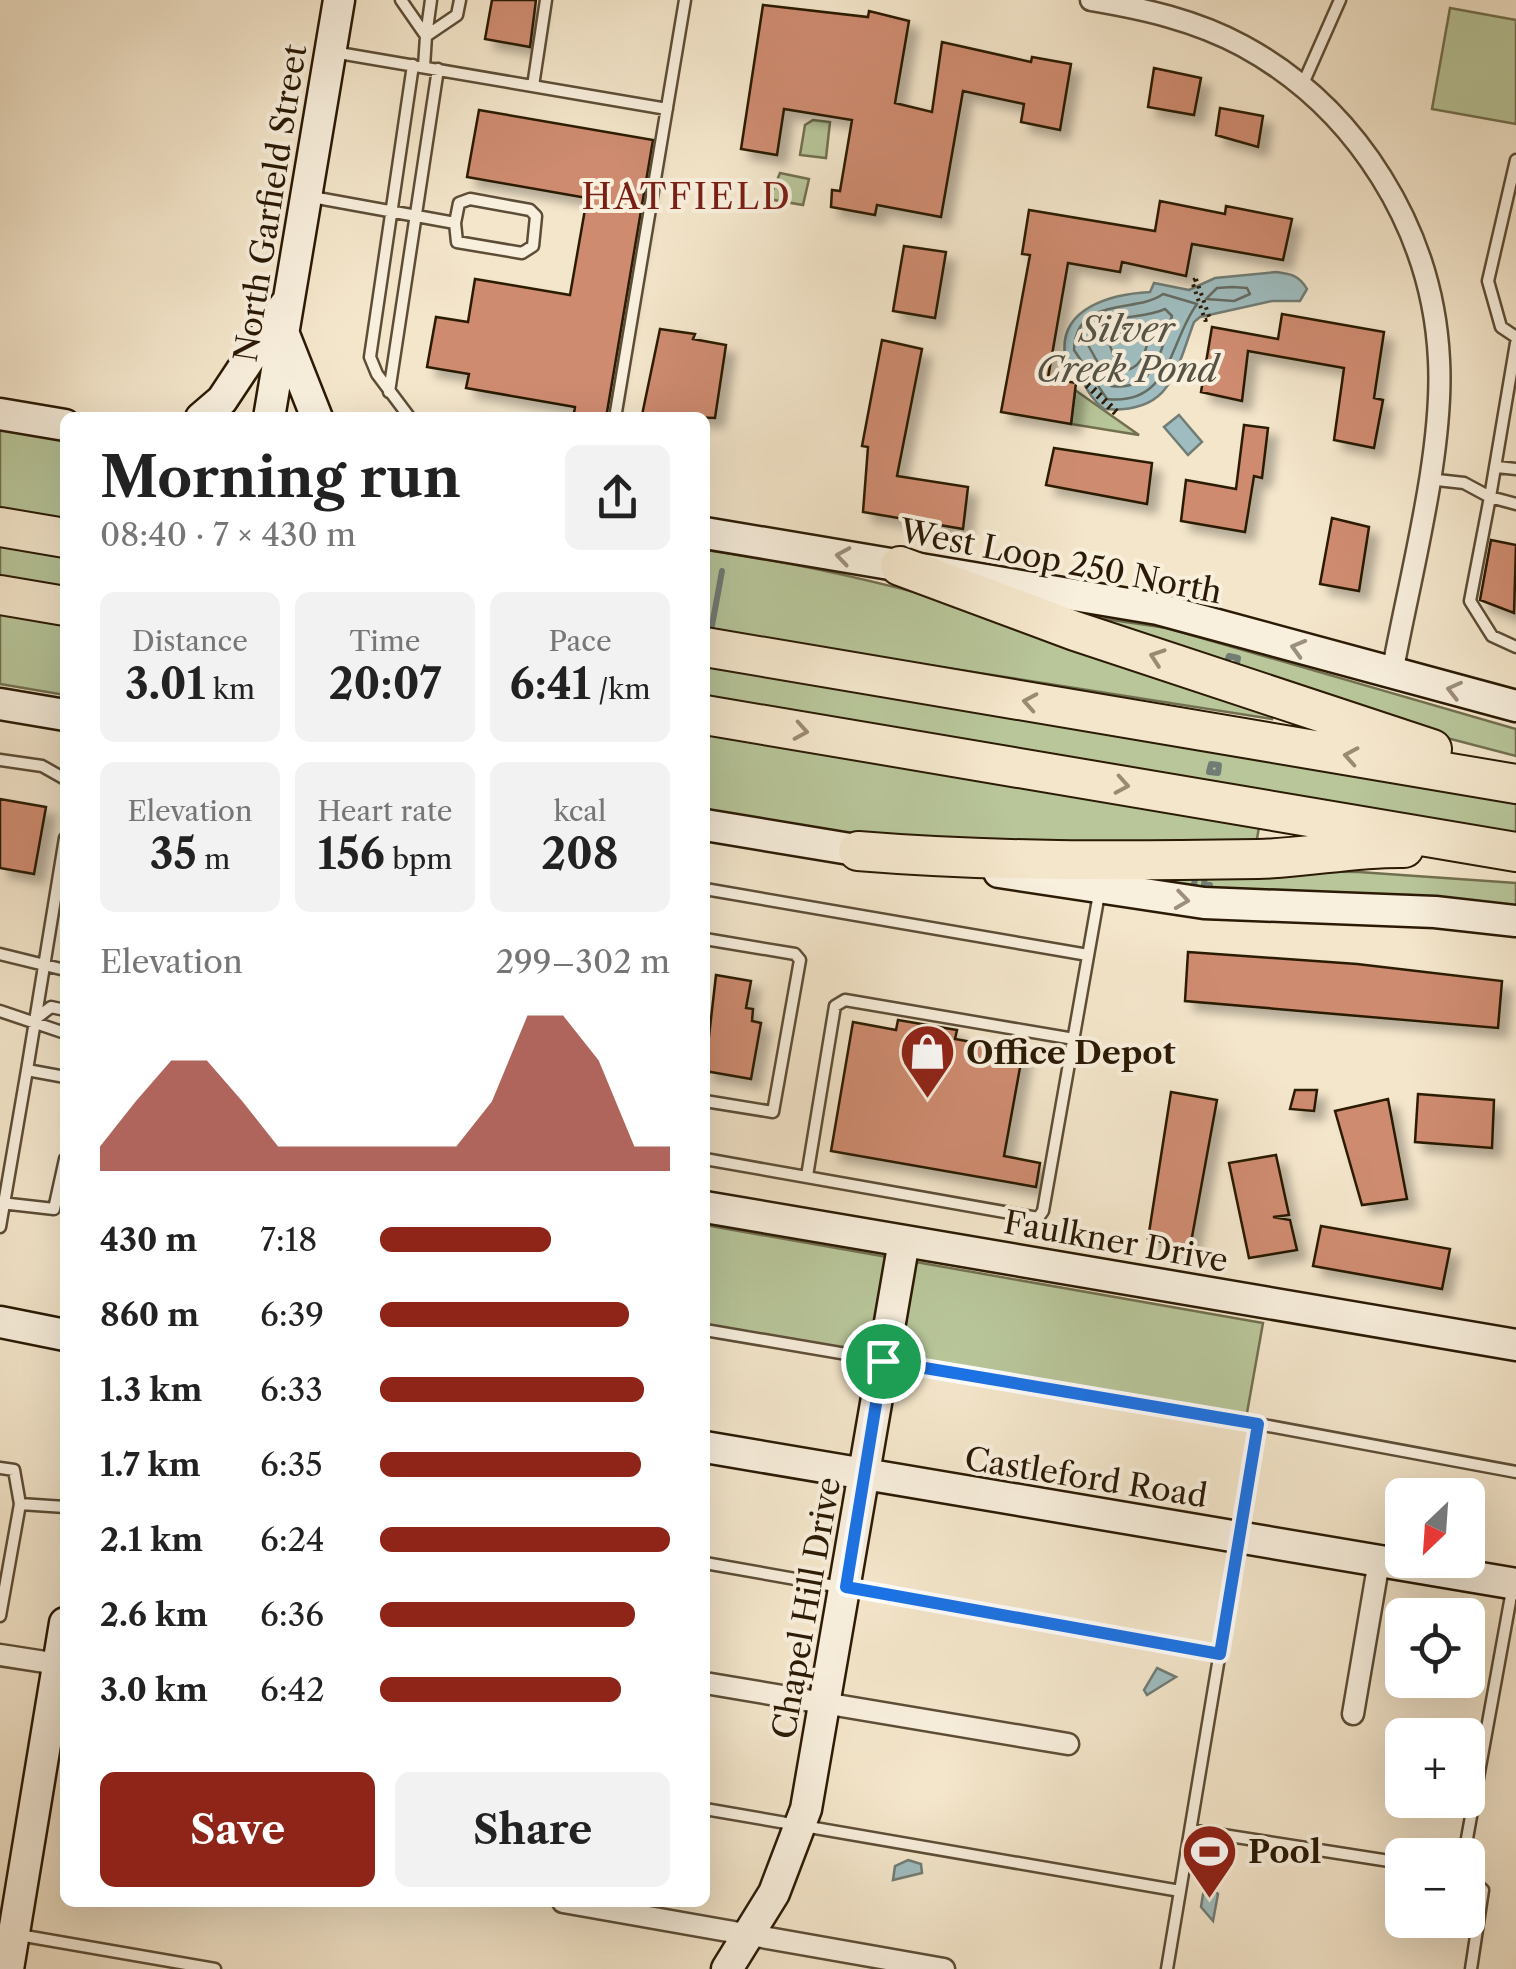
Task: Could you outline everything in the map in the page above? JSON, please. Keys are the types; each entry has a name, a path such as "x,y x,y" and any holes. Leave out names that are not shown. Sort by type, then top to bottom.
{"highway":[{"path":"0,527 60,537"},
{"path":"900,566 1062,627 1348,724 1516,773"},
{"path":"0,595 60,605"},
{"path":"710,647 1516,784"},
{"path":"710,716 1516,854"},
{"path":"858,851 1040,862 1282,858 1381,848 1516,854"}],"main road":[{"name":"North Garfield Street","path":"269,412 339,0"},
{"path":"208,412 222,400 290,298"},
{"path":"284,336 315,412"},
{"path":"0,414 60,424"},
{"name":"West Loop 250 North","path":"710,535 1158,609 1516,706"},
{"path":"0,704 60,714"},
{"path":"710,826 1204,903 1435,912 1516,920"},
{"name":"Faulkner Drive","path":"710,1207 1516,1346"},
{"name":"Chapel Hill Drive","path":"727,1969 750,1935 789,1861 800,1826 826,1703 904,1240"},
{"path":"0,1322 60,1334"},
{"name":"Castleford Road","path":"710,1449 1515,1584"},
{"path":"8,1969 10,1919 59,1684"}],"street":[{"path":"1091,0 1170,16 1256,54 1301,86 1367,156 1396,201 1424,268 1440,360 1428,479 1392,674"},
{"path":"1354,1714 1379,1561"},
{"path":"0,1654 59,1684"},
{"path":"710,1683 1068,1744"},
{"path":"591,1907 944,1969"}],"lane":[{"path":"400,0 426,36"},
{"path":"405,412 389,392 370,356 391,213 432,0"},
{"path":"426,36 457,15 460,0"},
{"path":"533,86 546,0"},
{"path":"616,412 685,0"},
{"path":"1301,86 1340,0"},
{"path":"330,52 667,109"},
{"path":"389,392 438,69"},
{"path":"1515,161 1488,281 1502,327 1516,340 1497,466 1470,601 1492,636 1516,647"},
{"path":"306,196 454,223"},
{"path":"470,198 530,210 536,216 528,253 457,242 454,223 460,203 470,198"},
{"path":"1497,466 1516,470"},
{"path":"1428,479 1464,482 1490,498 1516,504"},
{"path":"0,760 42,766 60,776"},
{"path":"0,1227 60,868"},
{"path":"710,1160 1038,1218 1043,1211 1100,887"},
{"path":"710,889 1088,955"},
{"path":"710,940 795,954 800,960 773,1112 710,1102"},
{"path":"0,954 60,969"},
{"path":"806,1176 835,1006 844,1000 1074,1040"},
{"path":"34,1020 51,1008 60,1009"},
{"path":"0,1012 60,1031"},
{"path":"27,1070 60,1077"},
{"path":"2,1203 54,1209 60,1182"},
{"path":"710,1331 1516,1472"},
{"path":"1168,1969 1258,1424"},
{"path":"0,1468 14,1470 20,1504 0,1616"},
{"path":"20,1504 60,1507"},
{"path":"710,1564 1220,1654"},
{"path":"1467,1838 1515,1584"},
{"path":"710,1810 1180,1891"},
{"path":"1190,1830 1385,1860"},
{"path":"10,1919 216,1969"},
{"path":"1471,1969 1476,1938"}],"path":[{"path":"1196,279 1200,293 1210,319 1205,320 1192,281 1196,279"},
{"path":"1072,367 1095,390 1118,412 1115,414 1070,370 1072,367"}],"green space":[{"path":"1450,8 1516,20 1516,124 1432,109"},
{"path":"813,120 830,122 826,158 800,155 805,125"},
{"path":"780,173 809,179 803,205 774,200 771,195"},
{"path":"1075,390 1139,435 1071,424"},
{"path":"0,429 60,439 60,520 0,510"},
{"path":"0,542 60,553 60,587 0,577"},
{"path":"710,551 851,576 994,614 1276,707 1272,719 710,631"},
{"path":"0,611 60,622 60,694 0,684"},
{"path":"1091,617 1167,628 1516,729 1516,756 1424,732"},
{"path":"710,663 1516,801 1516,836 710,700"},
{"path":"710,733 1259,827 1255,851 897,842 710,814"},
{"path":"1070,868 1359,872 1516,883 1516,910 1179,889"},
{"path":"710,1226 1263,1323 1245,1424 710,1330"}],"water":[{"name":"Silver Creek Pond","path":"1276,272 1294,276 1304,284 1307,289 1300,301 1272,301 1200,317 1194,322 1167,386 1144,405 1104,409 1065,356 1070,326 1091,306 1105,300 1150,292 1154,283 1189,290 1215,278"},
{"path":"1179,415 1202,442 1188,455 1164,427"},
{"path":"1157,1668 1176,1677 1147,1695 1144,1690"},
{"path":"908,1860 921,1864 922,1873 893,1880 895,1866"},
{"name":"Pool","path":"1205,1882 1218,1894 1213,1921 1201,1907"}],"building":[{"path":"492,0 536,0 530,47 485,39"},
{"path":"763,5 868,17 869,11 909,21 895,103 932,112 942,42 1031,62 1032,57 1071,64 1060,130 1021,122 1024,104 963,91 941,217 877,205 875,215 831,207 832,190 840,191 852,120 784,109 777,155 741,149"},
{"path":"1154,68 1201,78 1194,115 1148,107"},
{"path":"1220,108 1263,116 1258,147 1216,135"},
{"path":"479,110 653,140 607,412 574,412 575,407 466,388 469,374 427,367 436,317 468,322 475,279 570,295 587,198 467,177"},
{"path":"1160,201 1225,214 1226,206 1292,219 1283,260 1192,244 1186,276 1122,262 1120,272 1068,263 1048,378 1076,383 1071,424 1001,412 1030,255 1022,254 1029,210 1155,231"},
{"path":"904,246 946,252 935,318 893,311"},
{"path":"1282,314 1384,332 1374,398 1383,400 1374,448 1334,440 1344,368 1248,351 1242,401 1201,392 1212,327 1278,339"},
{"path":"660,329 695,334 693,339 726,345 715,418 710,418 710,412 643,412"},
{"path":"882,340 922,349 897,476 968,487 963,529 863,512 868,447 862,446"},
{"path":"1244,425 1268,428 1262,478 1254,476 1245,532 1181,521 1186,480 1236,489"},
{"path":"1054,448 1152,463 1147,504 1046,485"},
{"path":"1332,518 1369,527 1359,591 1320,584"},
{"path":"1491,540 1516,545 1514,613 1480,600"},
{"path":"0,799 46,807 34,874 0,868"},
{"path":"1188,952 1357,964 1502,981 1498,1028 1185,1001"},
{"path":"716,975 751,981 746,1008 753,1009 752,1021 761,1023 751,1079 710,1072"},
{"name":"Office Depot","path":"898,1020 957,1030 955,1039 1023,1051 1004,1156 1040,1163 1036,1187 831,1151 853,1022 896,1030"},
{"path":"1295,1090 1317,1090 1314,1111 1290,1109"},
{"path":"1171,1092 1217,1100 1190,1248 1148,1239"},
{"path":"1418,1094 1494,1100 1492,1148 1415,1142"},
{"path":"1388,1099 1407,1199 1362,1205 1335,1111"},
{"path":"1276,1155 1289,1215 1273,1217 1290,1220 1297,1250 1249,1258 1229,1163"},
{"path":"1321,1226 1450,1249 1442,1289 1313,1266"}],"waterway":[{"path":"711,631 722,571"},
{"path":"1229,656 1238,658 1236,667 1226,665 1229,656"},
{"path":"1211,764 1219,765 1218,773 1209,772 1211,764"},
{"path":"1196,875 1205,875 1204,885 1210,885 1209,891 1193,889 1196,875"}],"place":[{"name":"Office Depot","path":"927,1101"},
{"name":"Pool","path":"1209,1900"}],"district":[{"name":"HATFIELD","path":"687,196"}],"route":[{"path":"883,1361 1258,1424 1220,1654 846,1587 883,1361"}]}
